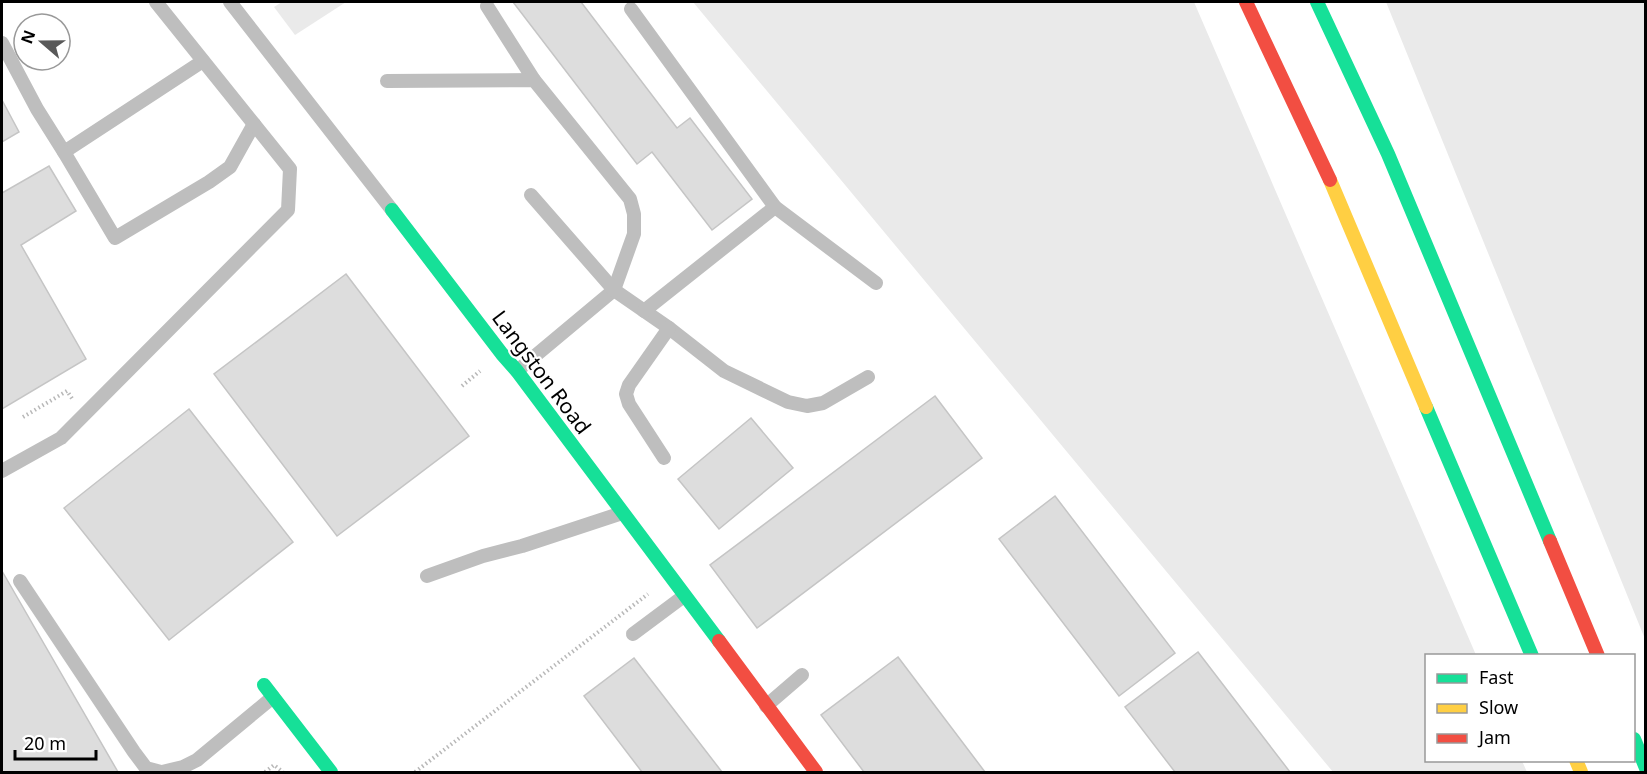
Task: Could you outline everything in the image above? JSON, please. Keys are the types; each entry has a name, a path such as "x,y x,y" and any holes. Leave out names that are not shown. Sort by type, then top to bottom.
{"main road":[{"path":"1246,2 1328,176 1531,654"},
{"path":"1317,2 1388,154 1597,654"},
{"name":"Langston Road","path":"392,210 517,371 816,772"},
{"path":"264,685 331,772"},
{"path":"1635,742 1646,768"}],"lane":[{"path":"2,471 61,438 288,210 290,169 156,2"},
{"name":"Langston Road","path":"230,2 392,210"},
{"path":"487,6 534,80 630,199 634,214 634,234 614,290 517,371"},
{"path":"631,9 775,207 876,284"},
{"path":"2,43 37,109 115,237 209,182 230,167 254,124"},
{"path":"64,152 203,61"},
{"path":"387,81 534,80"},
{"path":"531,195 614,290 669,328 724,371 788,402 807,406 823,403 868,377"},
{"path":"644,311 775,207"},
{"path":"664,458 629,404 626,394 628,385 669,328"},
{"path":"427,576 483,556 522,546 622,513"},
{"path":"20,581 146,768 161,772 183,767 197,760 273,697"},
{"path":"633,634 684,597"},
{"path":"766,706 802,675"}],"path":[{"path":"462,386 470,379"},
{"path":"23,417 52,400"},
{"path":"415,772 669,577"},
{"path":"265,772 274,765 284,772"}],"shaded area":[{"path":"282,2 346,2 295,35 274,7"},
{"path":"693,2 1194,2 1476,654 1425,654 1425,762 1522,762 1527,772 1333,772"},
{"path":"1386,2 1645,2 1645,639"}],"building":[{"path":"513,2 581,2 677,128 690,118 752,199 712,230 652,152 637,164"},
{"path":"2,100 19,132 2,142"},
{"path":"49,166 76,211 21,245 86,359 2,409 2,193"},
{"path":"346,274 469,436 337,536 214,374"},
{"path":"935,396 982,458 757,628 710,565"},
{"path":"189,409 293,542 169,640 64,508"},
{"path":"751,418 793,468 719,529 678,479"},
{"path":"1055,496 1175,653 1119,696 999,539"},
{"path":"2,571 118,772 2,772"},
{"path":"1198,652 1290,772 1175,772 1125,707"},
{"path":"898,657 985,772 864,772 821,715"},
{"path":"634,658 722,772 642,772 584,696"}],"traffic: fast":[{"path":"1317,2 1388,154 1550,541"},
{"path":"392,210 517,371 719,641"},
{"path":"1426,407 1531,654"},
{"path":"264,685 331,772"},
{"path":"1635,741 1646,768"}],"traffic: slow":[{"path":"1330,180 1426,407"},
{"path":"1577,762 1581,772"}],"traffic: jam":[{"path":"1246,2 1330,180"},
{"path":"1550,541 1597,654"},
{"path":"719,641 816,772"}]}
